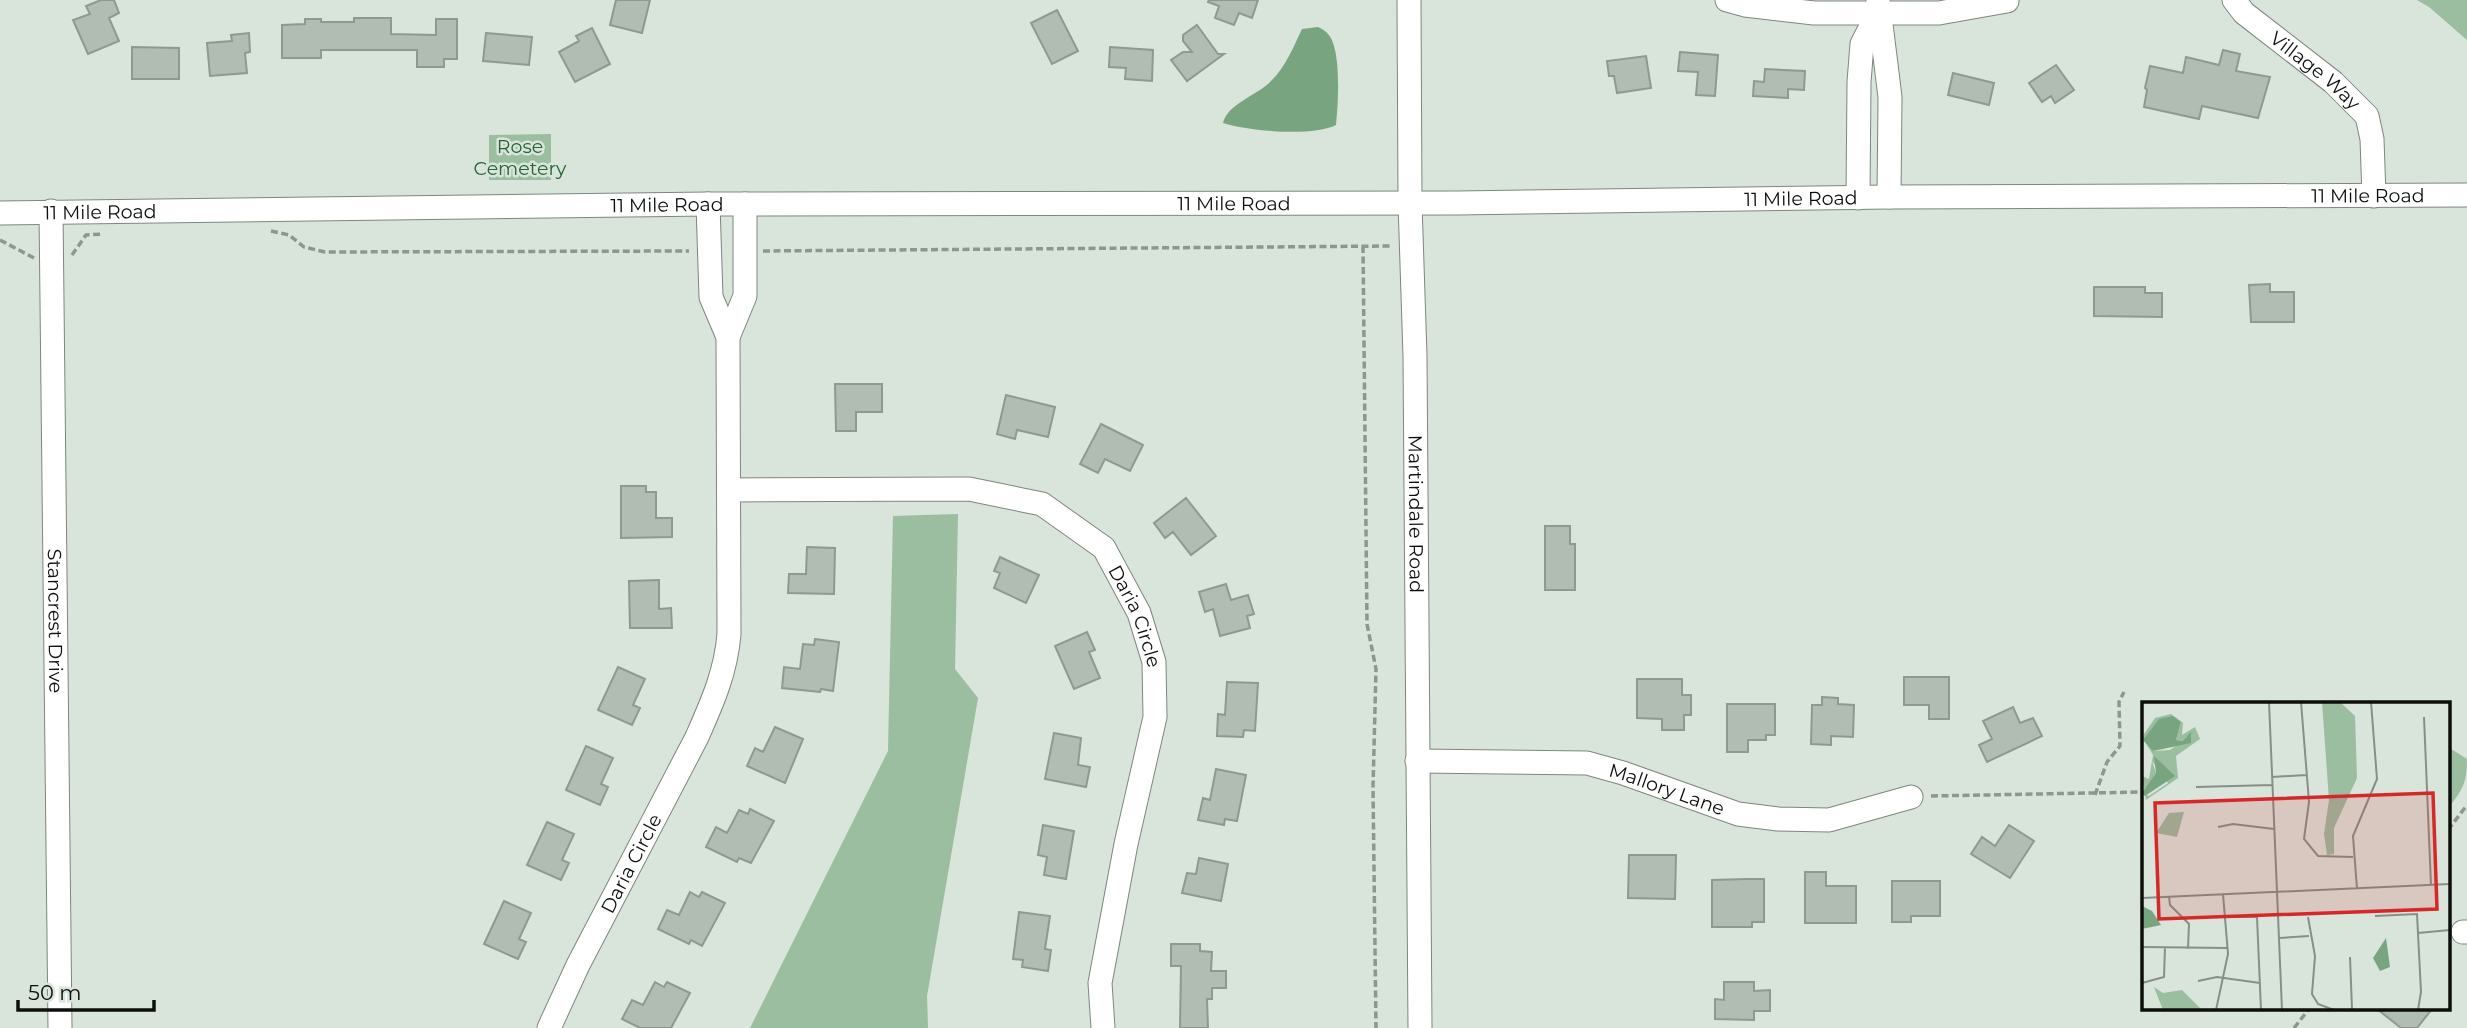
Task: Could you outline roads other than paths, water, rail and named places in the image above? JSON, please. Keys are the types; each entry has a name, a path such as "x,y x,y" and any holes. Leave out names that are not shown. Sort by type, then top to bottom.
{"street":[{"name":"Martindale Road","path":"1409,0 1420,1028"},
{"path":"1727,0 1745,5 1814,13 1878,7 1939,13 2007,1"},
{"name":"Village Way","path":"2234,0 2255,22 2333,82 2367,116 2372,139 2374,196"},
{"path":"1878,7 1886,47 1890,97 1889,197"},
{"path":"1858,198 1858,82 1862,44 1878,7"},
{"name":"11 Mile Road","path":"0,213 708,204 1410,203 1889,197 2467,195"},
{"name":"Daria Circle","path":"550,1028 578,965 697,737 724,671 729,634 728,337 711,297 708,204"},
{"name":"Daria Circle","path":"728,337 746,296 745,204"},
{"name":"Stancrest Drive","path":"51,211 60,1028"},
{"name":"Daria Circle","path":"729,490 968,489 1042,504 1104,548 1139,612 1154,662 1155,716 1126,844 1100,984 1104,1028"},
{"name":"Mallory Lane","path":"1417,761 1587,763 1738,814 1778,820 1829,820 1911,797"}],"park label":[{"name":"Rose Cemetery","path":"520,157"}]}
